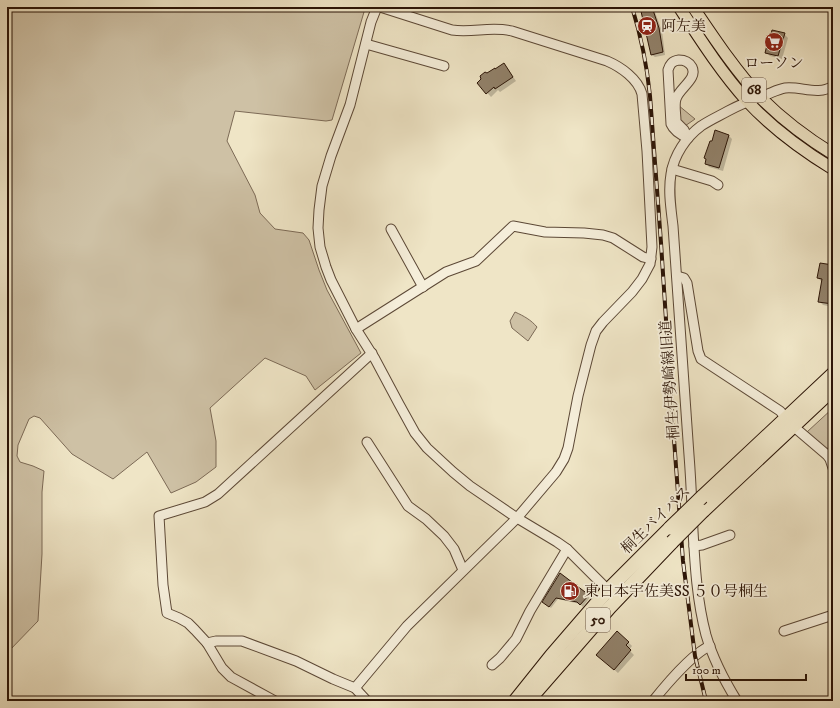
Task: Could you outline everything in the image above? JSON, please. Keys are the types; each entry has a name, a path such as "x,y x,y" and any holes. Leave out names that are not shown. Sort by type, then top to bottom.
{"highway":[{"name":"50","path":"790,422 801,397 833,365"},
{"name":"桐生バイパス","path":"514,701 551,656 612,595 672,542 703,511 790,422 833,374"},
{"name":"桐生バイパス","path":"528,701 570,652 612,595 670,528 702,497 790,422 833,389"},
{"name":"50","path":"790,422 813,416 833,398"}],"main road":[{"name":"68","path":"679,7 719,67 747,101 785,136 819,161 833,169"},
{"name":"68","path":"693,7 726,56 760,97 792,126 833,154"}],"street":[{"path":"355,688 407,626 517,518 556,472 564,459 568,448 578,396 596,331 638,285 649,267 652,247 647,151 642,94 636,82 621,69 607,61 512,30 497,28 464,31 452,30 378,7 371,22 350,105 327,166 320,199 318,220 320,247 331,280 356,329 372,353 412,428 427,448 470,486 517,518 567,549 612,595"},
{"path":"366,44 444,66"},
{"path":"679,60 687,62 693,71 691,78 675,100 677,123 684,130 688,138 680,135 671,124 668,70 672,62 679,60"},
{"name":"桐生伊勢崎線旧道","path":"737,701 717,666 704,625 698,598 670,187 672,169 679,151 688,138 703,125 747,101 785,88 820,91 831,89"},
{"path":"672,169 712,181 718,185"},
{"path":"356,329 452,269 476,261 513,226 545,232 588,233 603,235 613,238 643,257 651,260"},
{"path":"391,229 423,287"},
{"path":"677,276 684,278 687,283 698,351 701,359 780,411 827,455 833,468"},
{"path":"275,701 231,677 222,668 207,643 196,630 188,623 167,613 162,585 159,516 206,502 218,494 372,353"},
{"path":"367,442 408,506 426,519 444,536 454,549 463,570"},
{"path":"694,546 702,545 730,535"},
{"path":"492,665 516,639 530,611 567,549"},
{"path":"784,631 833,615"},
{"path":"207,643 216,641 242,641 296,661 355,688 367,701"},
{"path":"654,701 688,663 703,649 710,646"}],"shaded area":[{"path":"7,7 361,7 364,12 332,120 326,121 235,111 227,141 255,195 260,213 275,229 303,233 309,240 327,290 361,353 315,390 306,376 265,358 210,408 216,441 216,467 196,482 171,493 147,452 113,479 72,454 40,418 34,416 29,419 18,445 17,456 20,462 44,471 42,492 42,554 38,621 7,653"},
{"path":"678,105 695,119 685,126 680,122"},
{"path":"515,312 527,318 537,327 528,341 512,328 510,321"},
{"path":"833,408 833,444 826,449 807,432"}],"building":[{"path":"640,7 652,7 659,28 663,52 651,55"},
{"path":"772,30 785,33 778,56 765,53"},
{"path":"504,63 513,77 495,89 494,87 486,94 477,83 481,79 480,76"},
{"path":"715,130 729,135 719,168 705,164 706,159 704,158 710,141 712,141"},
{"path":"820,263 833,265 833,304 818,302 822,279 817,278"},
{"path":"560,573 589,595 580,605 577,602 556,598 549,607 542,602"},
{"path":"617,631 629,642 626,645 631,650 614,670 596,655"}],"railway":[{"path":"632,7 643,51 650,96 683,561 695,656 706,701"}],"place":[{"name":"阿左美","path":"647,26"},
{"name":"ローソン","path":"774,42"},
{"name":"東日本宇佐美SS ５０号桐生","path":"570,591"}]}
